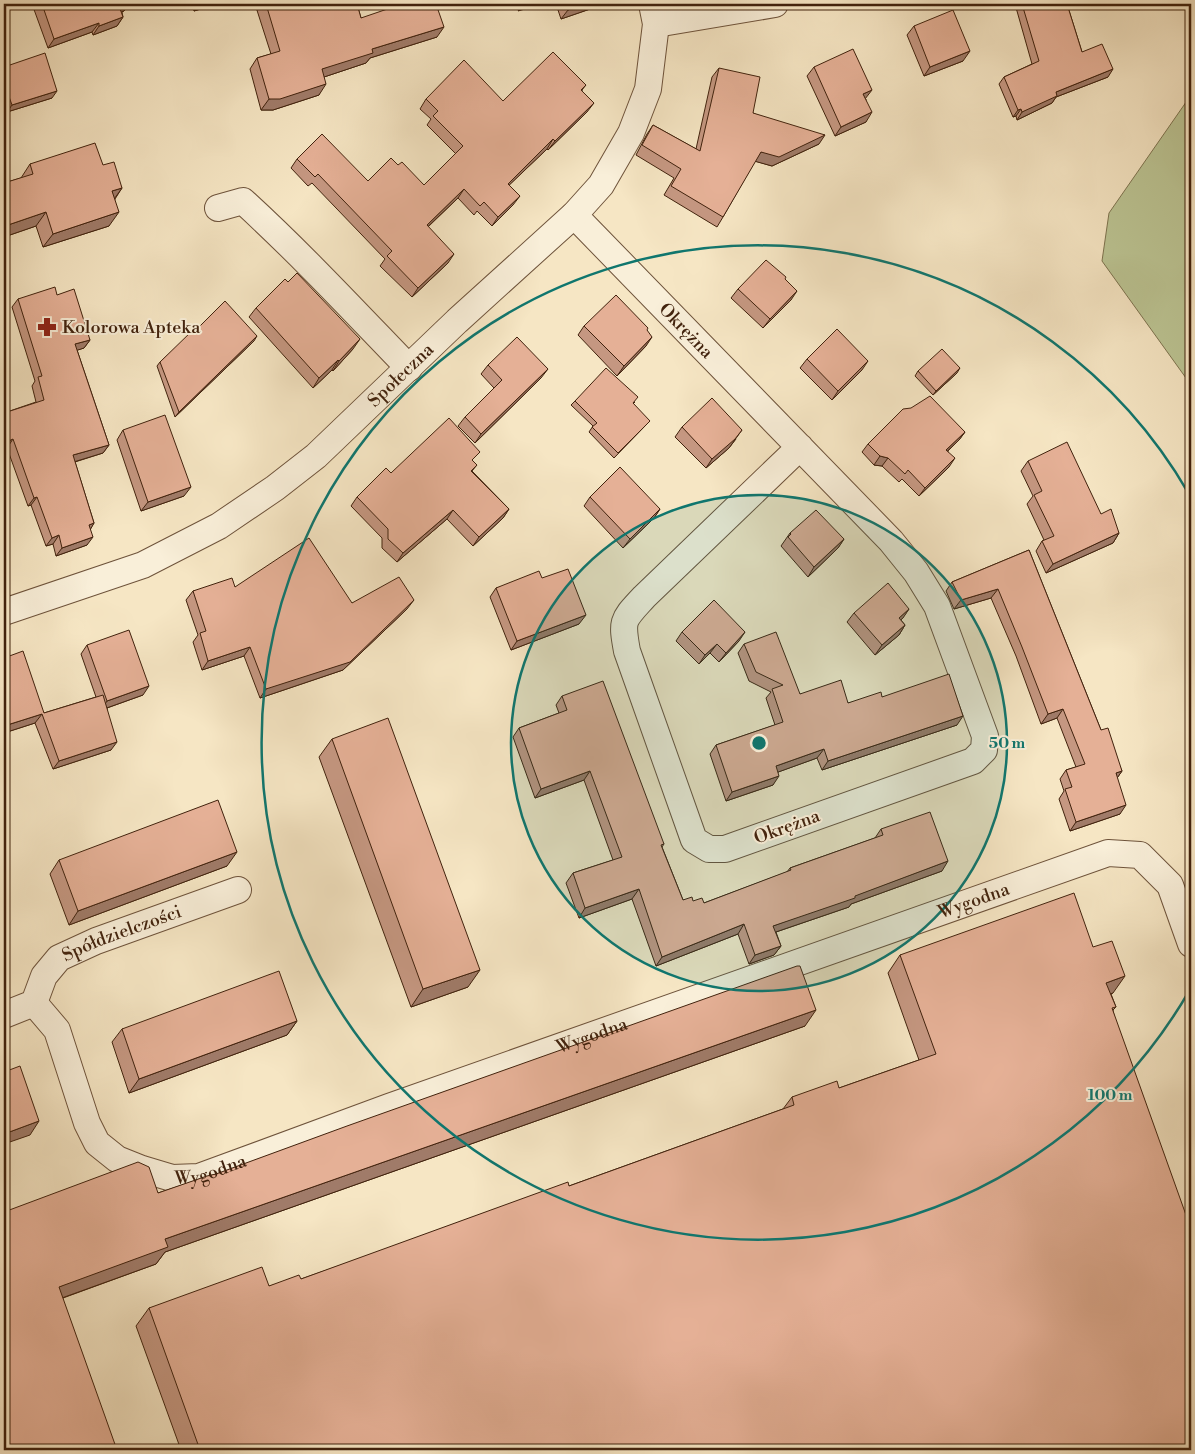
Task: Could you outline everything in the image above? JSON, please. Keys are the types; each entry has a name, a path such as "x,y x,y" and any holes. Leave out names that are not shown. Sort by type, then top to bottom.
{"street":[{"path":"654,14 775,4"},
{"name":"Społeczna","path":"4,612 143,565 218,526 275,488 316,456 457,322 574,215 601,185 631,133 648,89 654,14"},
{"path":"218,208 243,202 287,243 409,368"},
{"name":"Okrężna","path":"574,215 800,447 891,541 916,572 937,606 985,736 984,750 972,761 725,849 709,849 694,840 627,651 623,632 625,618 644,597 800,447"},
{"name":"Wygodna","path":"34,1003 57,1030 87,1122 96,1143 117,1159 142,1169 172,1178 199,1177 398,1104 1108,852 1140,855 1170,885 1191,944"},
{"name":"Spółdzielczości","path":"34,1003 44,976 59,958 96,941 238,890"},
{"path":"4,1014 34,1003"}],"green space":[{"path":"1191,95 1191,385 1102,261 1109,213"}],"building":[{"path":"42,4 125,4 119,6 123,17 99,26 99,23 54,39"},
{"path":"266,4 357,4 361,18 402,4 436,4 444,27 372,49 373,53 322,69 326,84 280,99 269,99 257,58 280,51"},
{"path":"566,4 586,4 568,10"},
{"path":"1022,4 1067,4 1082,52 1102,44 1113,69 1056,92 1057,96 1022,112 1021,109 1018,110 1004,77 1039,61"},
{"path":"953,10 970,51 930,67 914,26"},
{"path":"853,49 872,90 863,94 872,112 841,127 814,67"},
{"path":"553,52 586,85 581,90 594,103 555,141 553,139 508,184 520,196 498,217 484,202 480,206 464,189 427,225 454,254 418,288 387,256 392,251 318,174 315,177 297,159 322,134 368,181 391,158 398,165 402,162 424,185 463,146 433,116 438,111 426,99 464,60 503,101"},
{"path":"45,53 57,91 12,105 4,83 4,67"},
{"path":"719,68 760,77 753,113 825,135 779,157 761,152 723,217 671,186 681,169 642,145 653,125 700,151"},
{"path":"95,143 103,165 114,162 122,188 112,191 119,212 53,234 46,212 8,225 4,210 4,183 33,174 30,164"},
{"path":"766,260 786,277 785,279 797,291 770,319 738,289"},
{"path":"297,273 360,339 319,378 256,308 285,279 288,282"},
{"path":"55,287 57,295 74,289 90,340 75,344 109,445 73,455 94,523 89,525 93,537 62,548 59,535 52,538 37,497 34,498 13,439 4,443 4,413 44,400 38,377 42,376 18,299"},
{"path":"616,295 648,328 647,330 652,337 624,366 584,326"},
{"path":"225,301 257,336 179,412 160,362"},
{"path":"837,329 868,361 838,391 807,359"},
{"path":"517,337 548,369 481,434 465,417 502,380 488,365"},
{"path":"942,349 960,368 936,391 918,371"},
{"path":"606,368 638,397 633,403 650,421 618,453 592,427 597,423 575,401"},
{"path":"930,396 965,432 946,450 955,458 925,488 908,470 905,474 888,458 880,456 868,444 903,409 911,408"},
{"path":"712,398 742,430 735,439 712,459 682,427"},
{"path":"165,415 191,487 148,502 123,430"},
{"path":"449,418 480,452 472,460 477,465 471,471 509,509 479,537 453,510 403,553 388,539 388,529 357,497 386,468 391,473"},
{"path":"1067,442 1101,514 1111,509 1119,533 1053,564 1042,541 1054,536 1034,495 1042,491 1028,461"},
{"path":"620,467 660,509 630,539 590,497"},
{"path":"816,510 844,539 814,567 788,537"},
{"path":"309,538 352,603 399,577 414,600 350,662 266,689 250,647 208,661 200,633 206,631 193,591 232,578 235,587"},
{"path":"1029,550 1101,730 1108,728 1122,771 1116,773 1126,805 1076,822 1065,789 1072,787 1066,770 1085,764 1063,709 1048,714 998,589 961,600 952,582"},
{"path":"568,569 586,615 517,641 496,588 539,571 542,578"},
{"path":"888,583 909,609 899,618 905,625 882,645 854,613"},
{"path":"714,600 745,632 726,653 717,644 705,655 682,632"},
{"path":"129,630 149,686 107,701 87,645"},
{"path":"776,632 800,694 841,680 848,703 881,692 882,697 949,674 963,716 828,761 824,749 776,766 779,776 732,792 716,745 783,722 772,689 783,685 756,672 744,644"},
{"path":"23,651 44,713 103,695 117,742 59,761 42,714 4,726 4,658"},
{"path":"603,681 664,844 661,845 683,900 692,897 693,901 702,898 704,903 791,870 790,868 883,835 881,829 930,812 948,861 855,896 855,898 773,926 781,946 755,955 744,924 662,957 639,889 585,908 573,873 622,857 590,771 541,789 519,728 567,710 562,696"},
{"path":"388,718 480,970 423,989 332,739"},
{"path":"218,800 237,852 78,911 59,860"},
{"path":"1074,893 1093,947 1112,941 1125,976 1106,983 1116,1007 1112,1008 1191,1229 1191,1450 200,1450 149,1308 262,1267 269,1286 299,1275 301,1279 568,1182 569,1186 794,1105 792,1097 837,1081 839,1088 936,1054 900,955"},
{"path":"800,966 816,1010 165,1239 168,1247 59,1287 117,1450 4,1450 4,1278 8,1276 4,1264 4,1212 138,1162 149,1167 158,1193 216,1174"},
{"path":"279,971 297,1021 139,1079 122,1029"},
{"path":"20,1066 39,1121 4,1134 4,1072"}],"place":[{"name":"Kolorowa Apteka","path":"47,327"}]}
